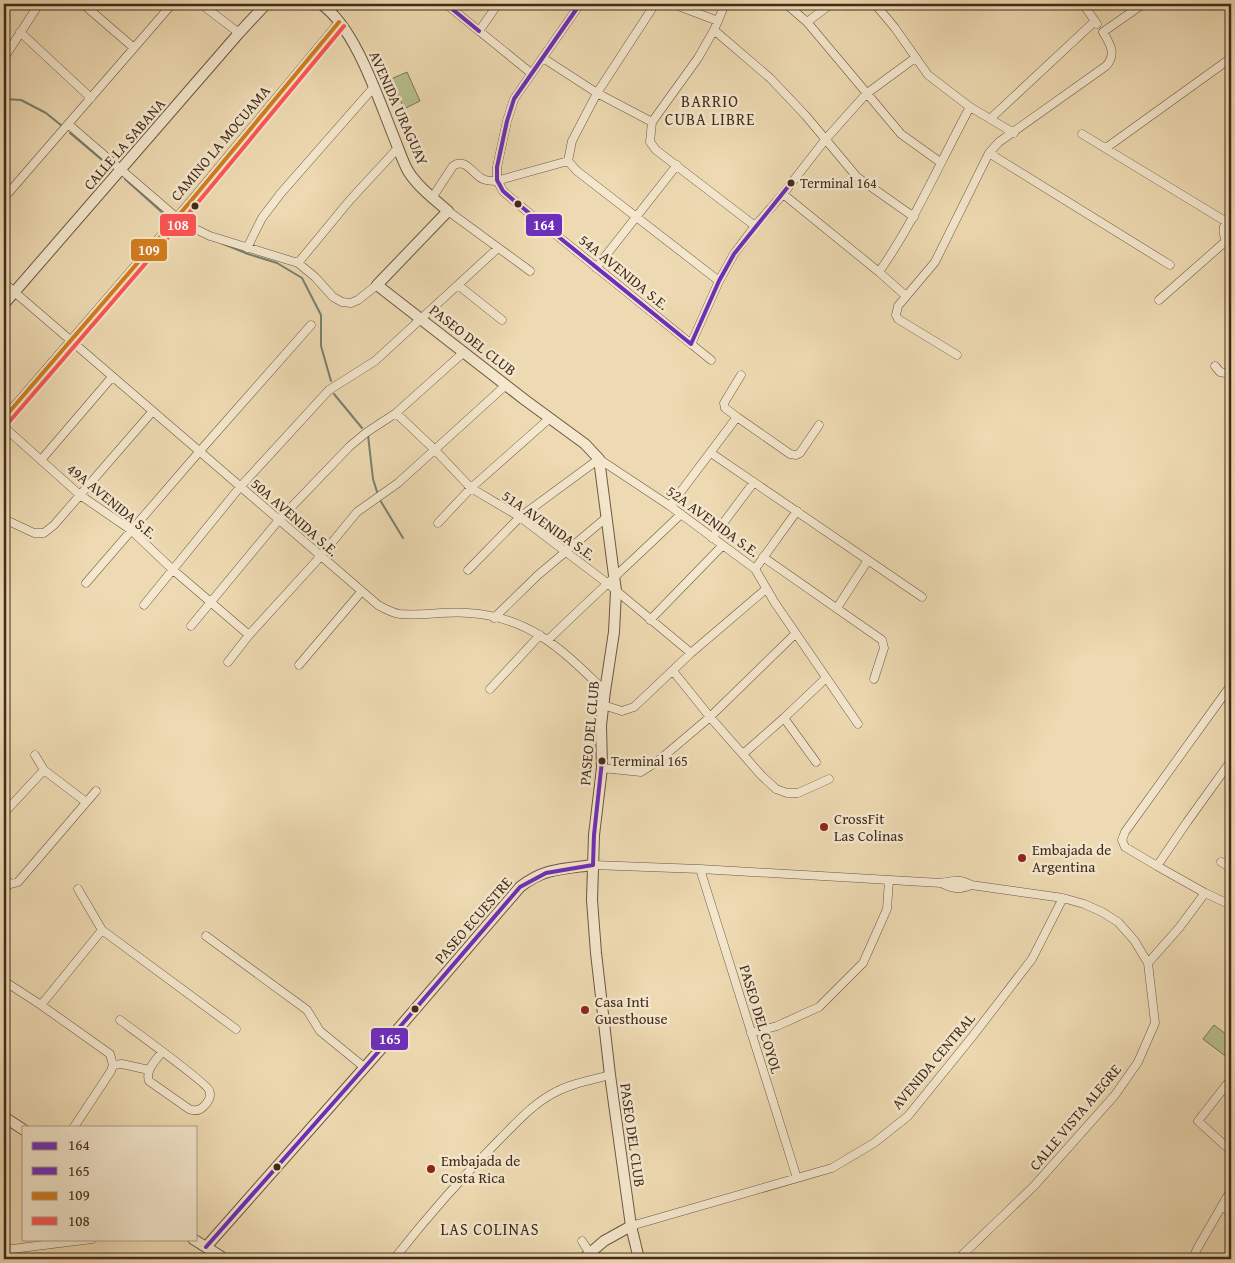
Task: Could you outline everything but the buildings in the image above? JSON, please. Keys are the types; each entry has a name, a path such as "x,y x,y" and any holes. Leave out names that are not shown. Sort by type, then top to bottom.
{"street":[{"path":"4,58 39,4"},
{"path":"83,4 134,48"},
{"path":"4,198 172,4"},
{"path":"201,4 239,33"},
{"name":"CALLE LA SABANA","path":"4,304 266,4"},
{"name":"AVENIDA URAGUAY","path":"321,4 329,9 339,22 356,50 374,87 408,170 419,185 448,212 530,271"},
{"path":"446,4 532,73"},
{"path":"479,31 498,4"},
{"path":"498,180 498,167 507,121 514,99 580,4"},
{"path":"568,161 572,141 597,93 655,4"},
{"path":"674,4 718,21"},
{"path":"725,4 714,30 698,58 652,122 650,142 656,150 755,226"},
{"path":"786,4 807,22 901,134 940,162"},
{"path":"807,22 831,4"},
{"path":"875,4 895,28 928,75 970,107 1014,133"},
{"path":"957,355 898,318 896,315 898,306 935,262 989,153 999,142 1111,61 1112,46 1084,4"},
{"path":"1103,32 1143,4"},
{"name":"CAMINO LA MOCUAMA","path":"4,418 339,22"},
{"path":"990,119 1095,22"},
{"path":"714,30 770,78 806,116 857,177 914,217"},
{"path":"20,32 91,98"},
{"path":"543,58 597,93 652,122"},
{"path":"691,344 719,281 734,254 755,226 783,194 825,140 866,94 915,58"},
{"path":"1106,148 1231,58"},
{"path":"247,248 262,218 281,193 374,87"},
{"path":"879,272 914,217 940,162 970,107"},
{"path":"68,124 183,223 210,236 298,263 315,277 333,297 342,302 351,303 358,300 377,285 448,212"},
{"path":"1082,134 1228,219 1223,231 1229,242 1159,300"},
{"path":"298,263 350,200 398,148"},
{"path":"989,153 1170,265"},
{"path":"432,198 453,166 458,163 463,163 483,180 498,180 568,161"},
{"path":"568,161 577,171 719,281"},
{"path":"596,268 677,165"},
{"name":"54A AVENIDA S.E.","path":"498,180 503,190 513,200 711,360"},
{"path":"783,194 906,296"},
{"path":"144,605 240,488 302,417 329,390 375,361 498,248"},
{"name":"50A AVENIDA S.E.","path":"4,283 278,521 378,605 398,614 469,613 522,626 540,635 566,653 605,691"},
{"name":"PASEO DEL CLUB","path":"377,285 585,444 599,459 607,516 611,580 616,591 614,632 603,705 602,768 594,835 592,900 596,954 610,1075 631,1226 639,1259"},
{"path":"458,285 502,320"},
{"path":"86,583 311,325"},
{"path":"191,626 278,521 350,446 367,432 396,414 464,352"},
{"path":"1215,366 1220,372 1231,374"},
{"path":"741,375 724,403 725,408 790,454 796,456 800,453 820,425"},
{"path":"41,460 112,378"},
{"path":"228,662 249,635 320,557 357,512 398,483 506,385"},
{"path":"4,519 34,533 44,533 54,525 152,412"},
{"name":"51A AVENIDA S.E.","path":"396,414 472,488 520,517 565,552 611,580"},
{"path":"670,506 736,417"},
{"path":"438,523 472,488 550,418"},
{"name":"49A AVENIDA S.E.","path":"4,427 80,495 131,530 172,569 249,635"},
{"path":"710,453 922,597"},
{"path":"468,570 520,517 599,459"},
{"name":"52A AVENIDA S.E.","path":"599,459 670,506 755,569 795,634 858,724"},
{"path":"712,538 754,482"},
{"path":"755,569 797,511"},
{"path":"548,640 681,514"},
{"path":"494,618 538,575 607,516"},
{"path":"650,620 722,546"},
{"path":"763,558 882,640 884,648 874,679"},
{"path":"837,608 868,560"},
{"path":"603,705 622,711 634,707 691,653 766,589"},
{"path":"616,591 691,653"},
{"path":"299,665 361,592"},
{"path":"602,768 641,772 658,761 710,716 795,634"},
{"path":"490,689 540,635"},
{"path":"673,671 761,775 776,789 787,793 798,793 829,779"},
{"path":"743,754 826,678"},
{"path":"1231,685 1125,832 1122,840 1125,847 1205,893 1231,905"},
{"path":"784,718 816,762"},
{"path":"35,755 44,770 86,802"},
{"path":"1157,866 1231,761"},
{"path":"4,813 44,770"},
{"path":"4,879 11,884 18,882 96,791"},
{"path":"1221,862 1231,868"},
{"name":"PASEO ECUESTRE","path":"206,1247 520,887 533,877 550,870 593,865 700,869 941,883 964,880 971,885 1062,898 1084,904 1102,912 1118,922 1134,940 1148,963"},
{"name":"PASEO DEL COYOL","path":"700,869 797,1178"},
{"path":"751,1033 777,1026 819,1006 863,964 887,909 889,880"},
{"path":"78,889 102,930 236,1029"},
{"path":"1148,963 1179,928 1205,893"},
{"name":"AVENIDA CENTRAL","path":"631,1226 832,1168 874,1143 908,1116 946,1071 1032,959 1062,898"},
{"path":"41,1005 102,930"},
{"path":"206,936 307,1010 320,1031 364,1067"},
{"name":"CALLE VISTA ALEGRE","path":"958,1259 1034,1186 1115,1095 1138,1062 1155,1023 1148,963"},
{"path":"4,981 104,1048 110,1054 113,1065 75,1126"},
{"path":"120,1020 208,1087 210,1095 208,1101 199,1110 188,1109 152,1085 148,1078 149,1070 162,1052"},
{"path":"113,1065 122,1064 149,1070"},
{"path":"394,1259 467,1172 526,1113 552,1094 580,1083 610,1075"},
{"path":"1229,1149 1200,1122 1199,1118 1231,1080"},
{"path":"4,1117 22,1129"},
{"path":"1229,1149 1231,1138"},
{"path":"1192,1259 1231,1190"},
{"path":"1222,1206 1231,1213"},
{"path":"582,1242 586,1256 604,1241 631,1226"},
{"path":"4,1250 84,1240"},
{"path":"195,1240 225,1259"}],"green space":[{"path":"407,72 420,101 404,109 391,79"},
{"path":"1214,1025 1231,1038 1231,1054 1228,1058 1203,1039"}],"waterway":[{"path":"4,99 21,100 46,113 62,126"},
{"path":"70,133 114,170"},
{"path":"125,179 165,215"},
{"path":"221,243 277,263 302,278 321,315 321,346 331,381"},
{"path":"334,394 362,428"},
{"path":"368,435 373,479 378,495"},
{"path":"380,500 403,538"}],"transit line":[{"name":"164","path":"446,4 479,31"},
{"name":"164","path":"580,4 514,99 497,167 497,180 503,191 518,204 691,344"},
{"name":"109","path":"4,418 190,202 339,22"},
{"name":"108","path":"9,422 195,206 344,26"},
{"name":"164","path":"691,344 719,281 734,254 791,183"},
{"name":"165","path":"593,865 594,835 602,761"},
{"name":"165","path":"206,1247 380,1050 520,887 546,873 593,865"}],"place":[{"name":"Terminal 164","path":"791,183"},
{"name":"Terminal 165","path":"602,761"},
{"name":"CrossFit Las Colinas","path":"824,827"},
{"name":"Embajada de Argentina","path":"1022,858"},
{"name":"Casa Inti Guesthouse","path":"585,1010"},
{"name":"Embajada de Costa Rica","path":"431,1169"}],"district":[{"name":"BARRIO CUBA LIBRE","path":"710,110"},
{"name":"LAS COLINAS","path":"490,1229"}]}
